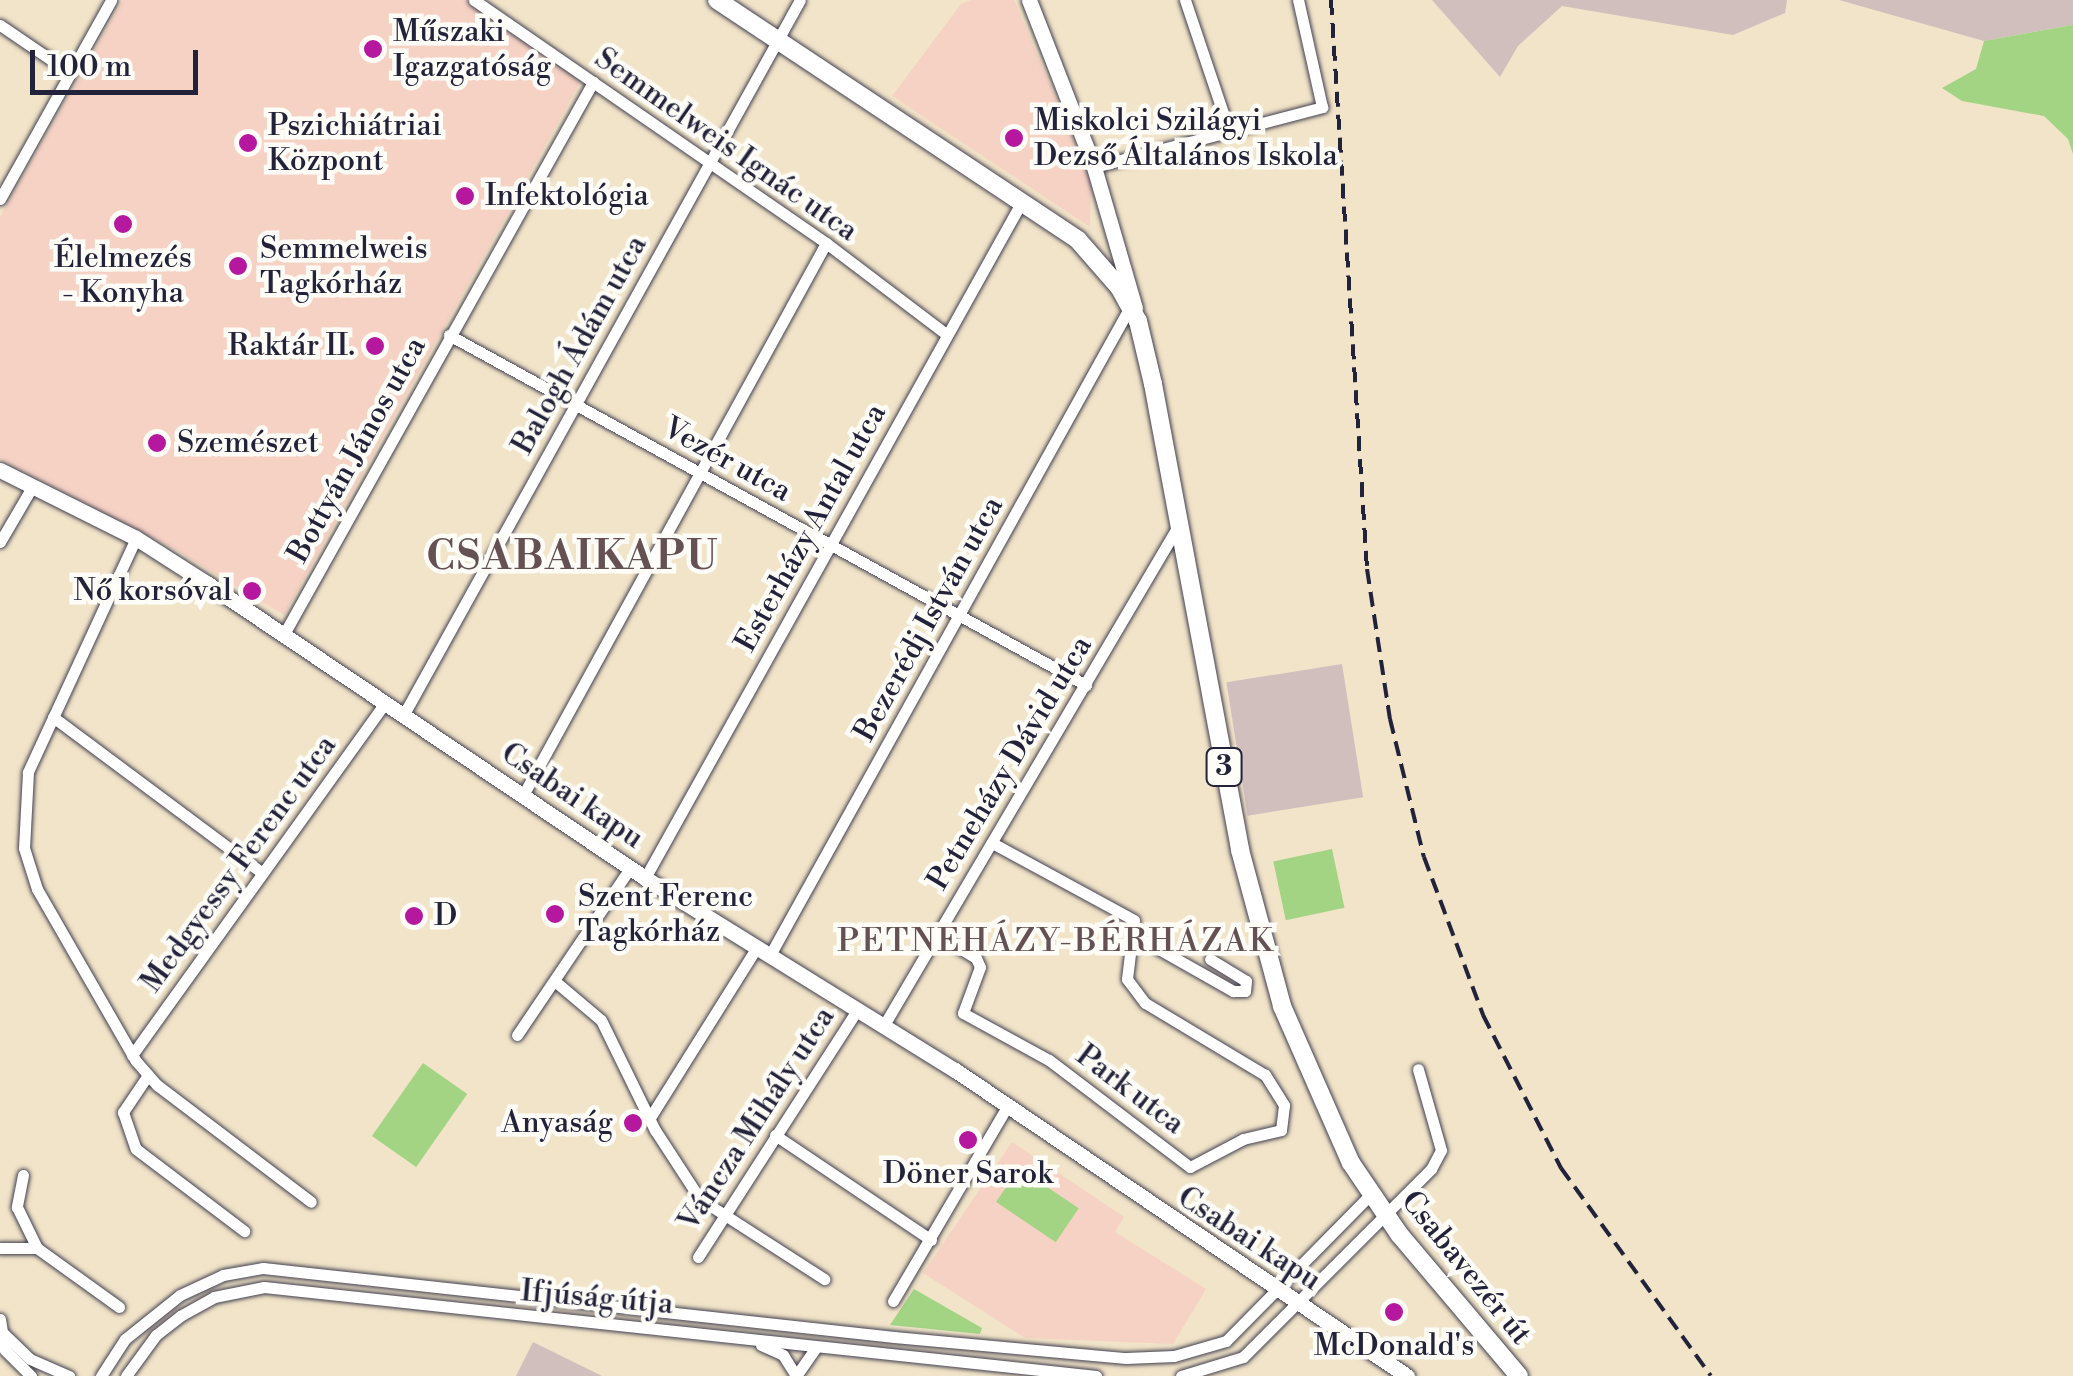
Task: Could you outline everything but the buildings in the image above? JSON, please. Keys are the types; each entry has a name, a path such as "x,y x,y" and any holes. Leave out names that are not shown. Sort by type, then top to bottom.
{"main road":[{"name":"3","path":"717,0 1078,240 1106,268 1134,314 1240,850 1268,959 1343,1146 1372,1193"},
{"name":"Csabavezér út","path":"1372,1193 1519,1376"}],"street":[{"path":"0,199 5,180 111,0"},
{"name":"Semmelweis Ignác utca","path":"474,0 826,242 947,335"},
{"name":"Balogh Ádám utca","path":"404,714 800,0"},
{"path":"1029,0 1094,167 1134,314"},
{"path":"1185,0 1229,131"},
{"path":"1094,167 1322,107 1298,0"},
{"path":"0,25 69,72"},
{"name":"Bottyán János utca","path":"284,634 593,82"},
{"name":"Esterházy Antal utca","path":"644,878 1021,202"},
{"path":"1106,268 1111,234"},
{"path":"522,796 826,242"},
{"name":"Bezerédj István utca","path":"652,1116 764,951 1134,314"},
{"name":"Vezér utca","path":"450,335 958,618 1086,685"},
{"name":"Csabai kapu","path":"0,470 136,538 644,878 884,1025 1407,1376"},
{"path":"0,542 32,486"},
{"name":"Petneházy Dávid utca","path":"884,1025 1178,526"},
{"path":"136,538 23,793 24,848 37,889 132,1055 148,1075 311,1202"},
{"name":"Medgyessy Ferenc utca","path":"132,1055 386,702"},
{"path":"53,718 262,874"},
{"path":"992,843 1134,920 1134,935 1233,991 1246,992 1246,981 1210,959"},
{"path":"517,1035 557,983 630,868"},
{"name":"Park utca","path":"938,935 976,958 980,967 963,1012 1049,1060 1190,1167 1243,1139 1281,1130 1284,1105 1265,1075 1145,1004 1127,979 1134,935"},
{"path":"557,983 601,1020 700,1199 824,1278"},
{"name":"Váncza Mihály utca","path":"698,1257 858,1008"},
{"path":"1226,1376 1384,1212 1432,1169 1441,1150 1418,1068"},
{"path":"148,1075 123,1112 136,1149 244,1231"},
{"path":"893,1302 1007,1107"},
{"path":"775,1135 931,1240"},
{"path":"23,1175 17,1206 38,1248 119,1307"},
{"name":"Ifjúság útja","path":"101,1376 125,1339 180,1296 222,1275 263,1268 1126,1358 1188,1353 1226,1341 1372,1193"},
{"path":"0,1248 38,1248"},
{"name":"Ifjúság útja","path":"126,1376 156,1334 180,1316 214,1297 264,1287 815,1349 1096,1376"},
{"name":"Ifjúság útja","path":"725,1314 794,1327 829,1328"},
{"path":"0,1319 5,1350 30,1376"},
{"path":"794,1327 796,1376"},
{"path":"3,1333 30,1359 69,1376"},
{"path":"748,1339 783,1355 796,1376"},
{"path":"796,1376 815,1349"},
{"path":"1188,1353 1190,1375 1240,1360"}],"shaded area":[{"name":"Semmelweis Tagkórház","path":"123,0 467,0 581,81 284,615 174,549 0,459 0,217"},
{"name":"Miskolci Szilágyi Dezső Általános Iskola","path":"971,0 1014,0 1091,181 1090,227 892,96 961,4"},
{"path":"1432,0 1787,0 1785,13 1733,35 1562,6 1518,46 1500,77"},
{"path":"1839,0 2073,0 2073,25 1984,41"},
{"path":"1342,664 1363,797 1248,816 1226,682"},
{"path":"1012,1142 1124,1217 1115,1232 1206,1289 1173,1344 1025,1338 923,1273"},
{"path":"533,1342 602,1376 516,1376"}],"green space":[{"path":"2073,25 2073,154 2068,139 2044,116 1962,101 1942,88 1976,69 1984,41"},
{"path":"1332,849 1344,908 1286,920 1273,861"},
{"path":"423,1063 467,1094 416,1167 372,1136"},
{"path":"1019,1168 1079,1208 1056,1242 996,1202"},
{"path":"914,1289 982,1328 980,1334 890,1325"}],"railway":[{"path":"1331,0 1367,569 1390,719 1424,857 1483,1015 1561,1168 1711,1376"}],"place":[{"name":"Műszaki Igazgatóság","path":"373,49"},
{"name":"Miskolci Szilágyi Dezső Általános Iskola","path":"1014,138"},
{"name":"Pszichiátriai Központ","path":"248,143"},
{"name":"Infektológia","path":"465,196"},
{"name":"Élelmezés - Konyha","path":"123,224"},
{"name":"Semmelweis Tagkórház","path":"238,266"},
{"name":"Raktár II.","path":"375,346"},
{"name":"Szemészet","path":"157,443"},
{"name":"Nő korsóval","path":"252,591"},
{"name":"Szent Ferenc Tagkórház","path":"555,914"},
{"name":"D","path":"414,916"},
{"name":"Anyaság","path":"633,1123"},
{"name":"Döner Sarok","path":"968,1140"},
{"name":"McDonald's","path":"1394,1312"}],"district":[{"name":"CSABAIKAPU","path":"573,557"},
{"name":"PETNEHÁZY-BÉRHÁZAK","path":"1056,941"}]}
